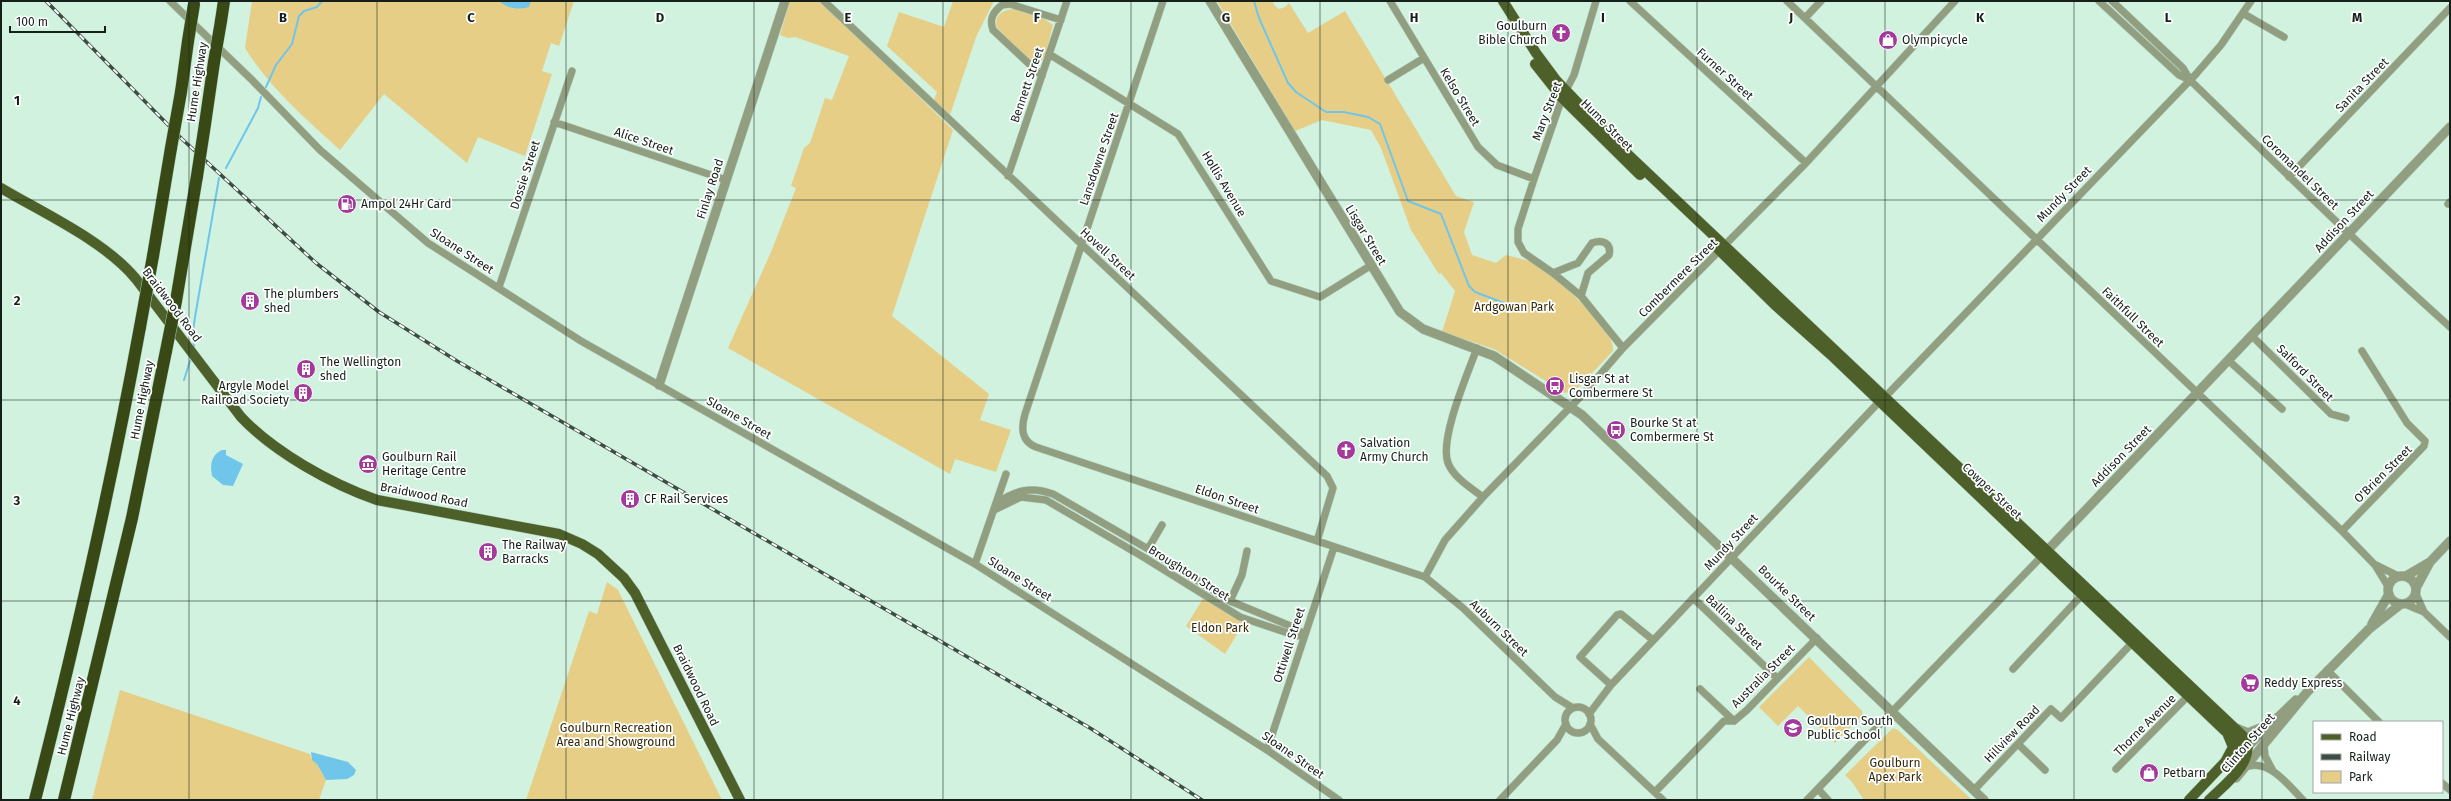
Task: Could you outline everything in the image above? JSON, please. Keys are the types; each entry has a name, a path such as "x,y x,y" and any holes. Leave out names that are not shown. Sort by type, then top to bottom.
{"highway":[{"name":"Hume Highway","path":"64,800 83,727 132,518 166,351 197,176 224,1"},
{"name":"Hume Highway","path":"35,800 58,710 112,480 153,256 181,92 194,3"}],"main road":[{"name":"Hume Street","path":"1495,1 1532,59 1564,95 1619,146 1723,249"},
{"name":"Hume Street","path":"1503,1 1564,95"},
{"name":"Braidwood Road","path":"1,188 102,248 120,262 245,421 262,436 311,468 356,493 377,500 559,534 582,544 611,565 624,578 646,612 740,800"},
{"name":"Cowper Street","path":"1723,249 1883,399 2247,747"},
{"name":"Cowper Street","path":"2044,554 2082,595 2188,696 2229,729"},
{"name":"Clinton Street","path":"2190,800 2231,753 2232,742 2229,729"},
{"name":"Clinton Street","path":"2209,800 2242,764 2247,747"},
{"name":"Clinton Street","path":"2194,800 2247,747"}],"street":[{"name":"Sloane Street","path":"170,1 251,79 320,150 428,243 499,287 581,341 975,564 1267,750 1339,800"},
{"name":"Finlay Road","path":"660,385 785,1"},
{"name":"Hovell Street","path":"824,1 1331,481 1332,494 1317,541"},
{"name":"Bennett Street","path":"1008,176 1067,1"},
{"name":"Lansdowne Street","path":"1024,438 1022,426 1025,414 1163,1"},
{"name":"Lisgar Street","path":"1210,1 1370,266 1393,302 1408,320 1429,332 1477,348 1504,362 1571,406"},
{"name":"Kelso Street","path":"1390,1 1483,152 1506,169 1534,179"},
{"name":"Mary Street","path":"1553,273 1524,253 1518,242 1518,229 1564,95 1574,75 1596,1"},
{"name":"Furner Street","path":"1630,1 1806,163"},
{"name":"Faithfull Street","path":"1787,1 2196,394 2342,531 2375,565 2389,591"},
{"path":"1805,18 1821,1"},
{"name":"Combermere Street","path":"1425,577 1445,540 1483,498 1571,406 1623,348 1723,249 1806,163 1955,1"},
{"name":"Coromandel Street","path":"2099,1 2179,75 2190,80"},
{"name":"Mundy Street","path":"1589,714 1599,698 1610,685 2190,80 2221,45 2244,14 2251,1"},
{"path":"2109,11 2113,2"},
{"name":"Coromandel Street","path":"2113,2 2183,68 2190,80 2289,177 2450,327"},
{"path":"1042,76 993,30 991,24 992,16 1002,5 1010,4 1061,20"},
{"name":"Sanita Street","path":"2289,177 2450,8"},
{"path":"2244,14 2284,37"},
{"path":"2144,43 2150,37"},
{"name":"Hollis Avenue","path":"1049,54 1130,103 1182,138 1271,281 1320,297 1370,266"},
{"path":"1388,80 1424,58"},
{"name":"Dossie Street","path":"499,287 572,71"},
{"name":"Alice Street","path":"554,122 726,180"},
{"name":"Addison Street","path":"1807,800 2044,554 2348,233 2449,130"},
{"path":"1553,273 1568,269 1578,263 1592,242 1602,240 1606,242 1610,250 1609,255 1588,273 1581,296"},
{"path":"1553,273 1581,296 1623,348"},
{"name":"Salford Street","path":"2252,336 2331,414 2346,418"},
{"path":"1477,348 1449,432 1446,450 1448,463 1455,474 1483,498"},
{"name":"O'Brien Street","path":"2342,531 2424,446 2425,441 2407,423 2362,350"},
{"path":"2228,360 2282,409"},
{"name":"Bourke Street","path":"1571,406 1591,422 1984,800"},
{"name":"Eldon Street","path":"1024,438 1029,444 1036,447 1425,577"},
{"path":"975,564 1006,474"},
{"name":"Broughton Street","path":"995,506 1020,490 1046,491 1148,549 1230,601 1293,627 1304,634"},
{"name":"Broughton Street","path":"995,506 1021,497 1046,500 1146,558 1240,617 1297,636 1304,634"},
{"name":"Broughton Street","path":"1148,549 1162,525"},
{"path":"2403,604 2412,600 2430,562 2450,541"},
{"name":"Ottiwell Street","path":"1267,750 1304,634 1334,547"},
{"name":"Broughton Street","path":"1230,601 1242,576 1247,551"},
{"path":"2430,562 2392,581 2389,591 2393,601 2424,612 2450,637"},
{"name":"Faithfull Street","path":"2375,565 2402,576"},
{"path":"2402,576 2413,580 2424,612"},
{"name":"Auburn Street","path":"1425,577 1463,608 1555,697 1573,708"},
{"name":"Clinton Street","path":"2369,629 2389,591"},
{"path":"2013,669 2082,595"},
{"name":"Ballina Street","path":"1693,598 1777,678"},
{"name":"Clinton Street","path":"2247,747 2272,722 2308,691 2369,629 2403,604"},
{"path":"1610,685 1580,657 1617,615 1621,614 1628,618 1653,640"},
{"name":"Australia Street","path":"1655,792 1724,722 1734,721 1817,638"},
{"name":"Hillview Road","path":"1974,790 2051,709 2061,718 2132,643"},
{"path":"2328,670 2378,721"},
{"path":"1700,689 1734,721"},
{"name":"Clinton Street","path":"2220,789 2231,783 2248,766 2308,691"},
{"name":"Thorne Avenue","path":"2116,769 2188,696"},
{"name":"Auburn Street","path":"1555,697 1566,715"},
{"name":"Mundy Street","path":"1582,707 1599,698"},
{"path":"1500,800 1557,740 1566,724 1566,715 1573,708 1582,707 1589,714 1590,724 1598,738 1663,800"},
{"name":"Clinton Street","path":"2247,747 2257,744 2292,712"},
{"path":"2229,729 2252,732 2272,722"},
{"path":"1566,724 1573,731"},
{"path":"1583,731 1590,724"},
{"path":"1557,740 1573,731 1583,731 1598,738"},
{"path":"2018,744 2045,770"},
{"path":"2264,746 2265,756 2273,771 2303,800"},
{"path":"2248,766 2258,765 2273,771"},
{"path":"1818,789 1828,800"}],"green space":[{"path":"252,1 574,1 559,46 551,43 542,71 552,74 525,156 478,137 467,163 384,94 340,150 301,114 277,89 265,76 245,48"},
{"path":"790,1 821,1 953,130 892,316 989,394 980,420 1011,430 996,472 955,459 950,474 728,348 771,252 796,188 791,186 804,148 810,143 825,98 832,100 849,56 795,37 788,38 780,35"},
{"path":"953,1 994,1 976,37 950,115 934,100 937,92 887,46 899,12 944,27"},
{"name":"Ardgowan Park","path":"1217,1 1273,1 1274,5 1279,9 1285,7 1289,3 1308,33 1345,11 1456,196 1474,202 1464,232 1472,255 1496,263 1506,255 1533,262 1569,291 1595,317 1605,330 1612,342 1613,351 1575,391 1565,393 1494,349 1442,332 1455,291 1441,273 1439,274 1411,230 1381,148 1371,130 1322,120 1295,131"},
{"path":"1015,9 1043,18 1053,25 1045,56 1039,63 1031,63 997,28 996,20 1000,14 1007,10"},
{"name":"Goulburn Recreation Area and Showground","path":"607,582 618,590 722,800 526,800 589,611 597,614"},
{"name":"Eldon Park","path":"1204,597 1245,621 1225,654 1186,626"},
{"path":"1809,657 1862,711 1863,715 1835,743 1798,706 1778,726 1759,707"},
{"path":"120,690 310,754 311,758 317,764 326,780 319,800 92,800"},
{"name":"Goulburn Apex Park","path":"1893,728 1898,730 1972,800 1864,800 1852,782 1845,775"}],"water":[{"path":"499,1 531,1 529,7 517,9 506,6"},
{"path":"222,450 226,450 226,455 243,464 233,486 223,485 212,476 211,468 213,458"},
{"path":"311,752 348,762 356,770 354,775 347,779 326,780 317,764 312,760"}],"waterway":[{"path":"266,87 276,65 292,44 299,16 304,11 317,7 322,1"},
{"path":"1254,1 1259,18 1288,83 1296,92 1326,112 1344,112 1368,117 1380,124 1408,201 1441,214 1469,286 1475,292 1504,303"},
{"path":"226,168 258,108 261,97"},
{"path":"194,348 193,332 195,317 219,178"},
{"path":"184,380 190,361"}],"railway":[{"path":"46,1 182,139 316,263 379,312 457,361 1090,728 1202,800"}],"place":[{"name":"Goulburn Bible Church","path":"1561,33"},
{"name":"Olympicycle","path":"1888,40"},
{"name":"Ampol 24Hr Card","path":"347,204"},
{"name":"The plumbers shed","path":"250,301"},
{"name":"The Wellington shed","path":"306,369"},
{"name":"Lisgar St at Combermere St","path":"1555,386"},
{"name":"Argyle Model Railroad Society","path":"303,393"},
{"name":"Bourke St at Combermere St","path":"1616,430"},
{"name":"Salvation Army Church","path":"1346,450"},
{"name":"Goulburn Rail Heritage Centre","path":"368,464"},
{"name":"CF Rail Services","path":"630,499"},
{"name":"The Railway Barracks","path":"488,552"},
{"name":"Reddy Express","path":"2250,683"},
{"name":"Goulburn South Public School","path":"1793,728"},
{"name":"Petbarn","path":"2149,773"}]}
